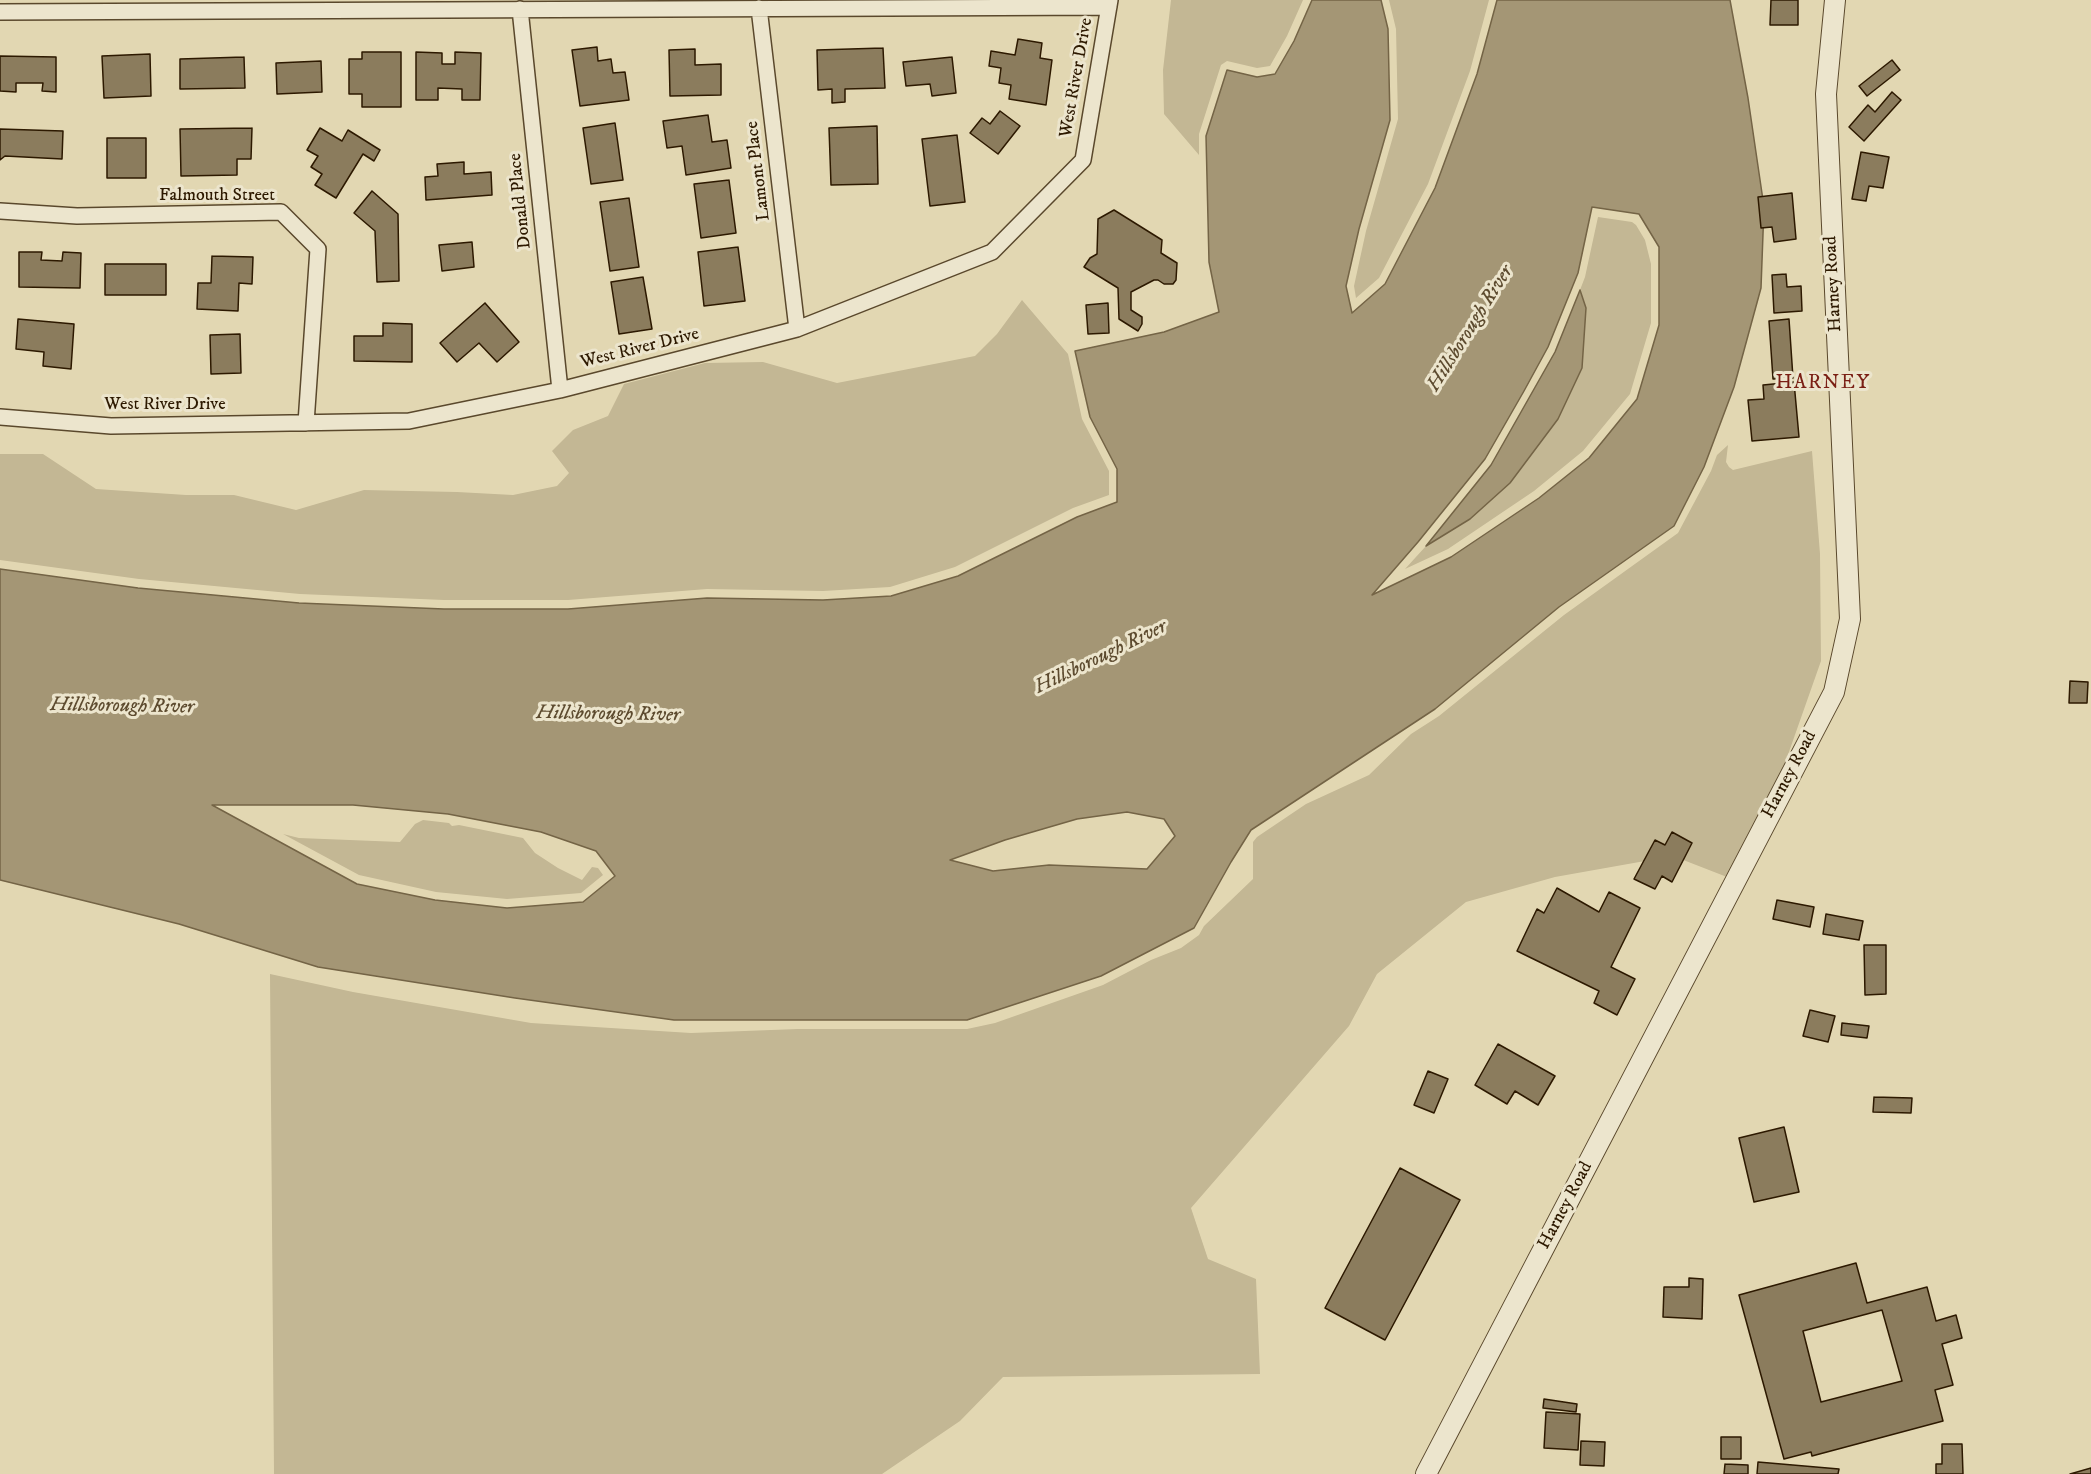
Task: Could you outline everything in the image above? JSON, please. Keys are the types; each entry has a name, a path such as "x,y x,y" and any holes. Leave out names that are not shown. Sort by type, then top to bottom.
{"street":[{"name":"Harney Road","path":"1426,1474 1834,692 1850,620 1826,94 1835,0"},
{"path":"0,12 1109,4"},
{"name":"West River Drive","path":"0,417 111,426 409,421 560,390 797,329 993,252 1083,160 1109,4"},
{"name":"Lamont Place","path":"759,8 797,329"},
{"name":"Donald Place","path":"520,9 560,390"},
{"name":"Falmouth Street","path":"0,212 77,216 281,212 318,249 306,423"}],"shaded area":[{"path":"1171,0 1303,0 1270,66 1257,68 1227,61 1221,65 1199,134 1199,155 1164,114 1163,70"},
{"path":"1389,0 1489,0 1470,71 1428,184 1379,278 1356,298 1354,286 1366,231 1398,119 1396,29"},
{"path":"1598,217 1632,222 1636,225 1645,240 1651,264 1651,323 1630,394 1583,451 1534,491 1448,549 1405,569 1426,546 1470,519 1510,483 1558,419 1586,308 1580,290"},
{"path":"1022,300 1068,354 1082,419 1109,471 1109,495 1073,508 955,567 890,587 823,591 707,589 568,600 444,600 300,594 139,579 0,560 0,454 43,454 96,489 186,495 234,495 296,510 364,490 513,495 557,486 569,473 552,451 573,430 608,416 624,384 705,363 763,362 837,383 975,356 997,334"},
{"path":"1728,445 1726,462 1733,470 1812,451 1820,554 1821,661 1784,766 1727,877 1673,856 1555,877 1466,902 1377,974 1349,1026 1191,1208 1208,1259 1256,1279 1260,1374 1003,1377 960,1421 882,1474 274,1474 270,974 353,992 531,1023 691,1033 798,1029 967,1029 995,1023 1103,985 1151,960 1181,948 1199,935 1204,926 1253,879 1253,842 1257,837 1306,804 1369,775 1411,734 1439,716 1564,615 1678,533 1717,455"},
{"path":"423,820 523,838 535,853 582,880 592,867 598,868 603,875 581,893 507,899 436,892 359,875 283,834 299,838 400,842 415,824"}],"water":[{"name":"Hillsborough River","path":"1312,0 1381,0 1388,29 1390,120 1359,229 1346,286 1352,313 1385,284 1435,188 1477,74 1497,0 1730,0 1748,98 1764,207 1761,288 1734,387 1704,467 1674,526 1559,607 1435,709 1251,830 1194,928 1101,976 967,1020 674,1020 318,967 179,924 0,880 0,569 138,588 299,603 444,609 568,609 707,598 823,600 891,596 958,576 1077,517 1117,502 1117,469 1090,417 1075,351 1164,332 1219,312 1209,262 1206,136 1227,70 1257,77 1275,74 1294,41","holes":["1592,207 1639,214 1659,247 1659,325 1637,399 1589,458 1539,498 1451,557 1372,595 1485,459 1524,391 1548,347 1578,273","212,805 353,805 448,814 541,832 596,851 615,876 583,902 507,908 435,900 357,884","1127,812 1164,819 1175,836 1147,869 1049,865 993,871 950,860 1005,840 1077,819"]},
{"path":"1580,290 1586,308 1582,368 1558,419 1510,483 1470,519 1426,546 1491,465 1555,352"}],"building":[{"path":"1771,0 1798,0 1798,25 1770,25"},
{"path":"1018,39 1042,43 1040,58 1052,60 1046,105 1009,99 1011,85 999,83 1001,68 989,66 991,51 1015,55"},
{"path":"597,47 598,61 611,59 613,73 625,72 629,100 580,106 572,50"},
{"path":"883,48 885,88 845,89 845,102 832,103 832,89 818,90 817,50"},
{"path":"695,49 695,65 721,64 721,95 670,96 669,50"},
{"path":"362,52 401,52 401,107 362,107 362,94 349,94 349,59 362,59"},
{"path":"416,52 442,53 442,64 455,64 455,52 481,53 480,100 462,100 462,89 438,88 438,100 416,100"},
{"path":"150,54 151,96 104,98 102,56"},
{"path":"0,56 56,57 56,92 42,91 43,83 16,83 16,92 0,91"},
{"path":"244,57 245,88 180,89 180,59"},
{"path":"952,57 956,93 932,96 930,84 906,86 903,62"},
{"path":"1892,60 1900,70 1867,96 1859,86"},
{"path":"321,61 322,92 277,94 276,63"},
{"path":"1892,92 1901,100 1864,141 1849,127 1868,105 1875,112"},
{"path":"1000,111 1020,126 998,154 970,133 982,118 990,124"},
{"path":"708,115 712,142 727,140 731,168 686,175 682,146 667,148 663,121"},
{"path":"615,123 623,180 591,184 583,128"},
{"path":"877,126 878,184 831,185 829,128"},
{"path":"252,128 251,159 237,159 237,175 181,176 180,129"},
{"path":"320,128 342,141 348,130 380,150 374,161 363,154 336,198 315,185 322,174 311,167 318,156 307,150"},
{"path":"0,129 63,131 62,159 5,156 0,160"},
{"path":"957,135 965,202 930,206 922,139"},
{"path":"107,138 146,138 146,178 107,178"},
{"path":"1861,152 1889,157 1883,188 1869,186 1866,201 1852,199"},
{"path":"464,162 464,174 491,172 492,195 426,200 425,177 438,176 437,164"},
{"path":"729,180 736,233 701,238 694,184"},
{"path":"372,191 398,214 399,281 377,282 375,231 354,213"},
{"path":"1792,193 1796,239 1774,242 1772,227 1761,228 1758,197"},
{"path":"629,198 639,267 610,271 600,202"},
{"path":"1114,210 1162,240 1161,253 1177,263 1176,280 1173,284 1164,284 1154,280 1131,292 1131,310 1142,317 1142,324 1138,331 1119,319 1118,288 1084,267 1090,258 1097,254 1098,219"},
{"path":"472,242 474,267 442,271 439,245"},
{"path":"738,247 745,301 704,306 698,252"},
{"path":"19,252 42,252 41,260 62,261 63,252 81,253 80,288 19,287"},
{"path":"212,256 253,257 252,284 239,283 238,311 197,309 198,283 211,283"},
{"path":"105,264 166,264 166,295 105,295"},
{"path":"1786,274 1787,287 1801,286 1802,311 1774,313 1772,275"},
{"path":"643,277 652,329 619,334 611,282"},
{"path":"485,303 519,342 497,362 479,343 457,362 440,343"},
{"path":"1108,303 1109,333 1088,334 1086,305"},
{"path":"18,319 74,324 71,369 43,366 44,352 16,349"},
{"path":"1789,319 1793,378 1773,379 1769,321"},
{"path":"383,323 412,324 412,362 354,361 354,336 383,336"},
{"path":"240,334 241,373 211,374 210,335"},
{"path":"1794,382 1799,437 1752,441 1748,400 1764,399 1763,385"},
{"path":"2070,681 2088,682 2087,703 2069,703"},
{"path":"1672,832 1692,843 1672,882 1662,876 1655,889 1634,879 1655,840 1665,845"},
{"path":"1557,888 1599,912 1609,892 1640,908 1611,967 1635,979 1617,1015 1594,1003 1599,991 1517,951 1537,909 1544,913"},
{"path":"1777,900 1814,907 1810,927 1773,919"},
{"path":"1826,914 1863,921 1859,940 1823,934"},
{"path":"1864,945 1886,945 1886,994 1865,995"},
{"path":"1810,1010 1835,1016 1828,1042 1803,1036"},
{"path":"1842,1023 1869,1026 1867,1038 1841,1035"},
{"path":"1498,1044 1555,1076 1538,1105 1515,1091 1507,1104 1475,1085"},
{"path":"1428,1071 1448,1079 1434,1113 1414,1105"},
{"path":"1874,1097 1912,1098 1911,1113 1873,1112"},
{"path":"1784,1127 1799,1192 1754,1202 1739,1138"},
{"path":"1400,1168 1460,1200 1385,1340 1325,1308"},
{"path":"1856,1263 1867,1303 1927,1287 1936,1321 1956,1315 1962,1338 1942,1344 1953,1385 1935,1390 1943,1421 1812,1456 1811,1452 1784,1459 1739,1295","holes":["1882,1310 1902,1381 1821,1402 1803,1331"]},
{"path":"1689,1278 1703,1279 1702,1319 1663,1317 1664,1287 1689,1287"},
{"path":"1544,1399 1577,1404 1576,1412 1543,1408"},
{"path":"1546,1412 1580,1414 1578,1450 1544,1448"},
{"path":"1721,1437 1741,1437 1741,1459 1721,1459"},
{"path":"1581,1441 1605,1442 1604,1466 1580,1465"},
{"path":"1942,1444 1962,1444 1963,1474 1936,1474 1936,1464 1942,1464"},
{"path":"1758,1462 1839,1469 1838,1474 1757,1474"},
{"path":"1725,1464 1748,1465 1748,1474 1724,1474"},
{"path":"2091,1468 2091,1474 2070,1474"}],"district":[{"name":"HARNEY","path":"1823,384"}]}
